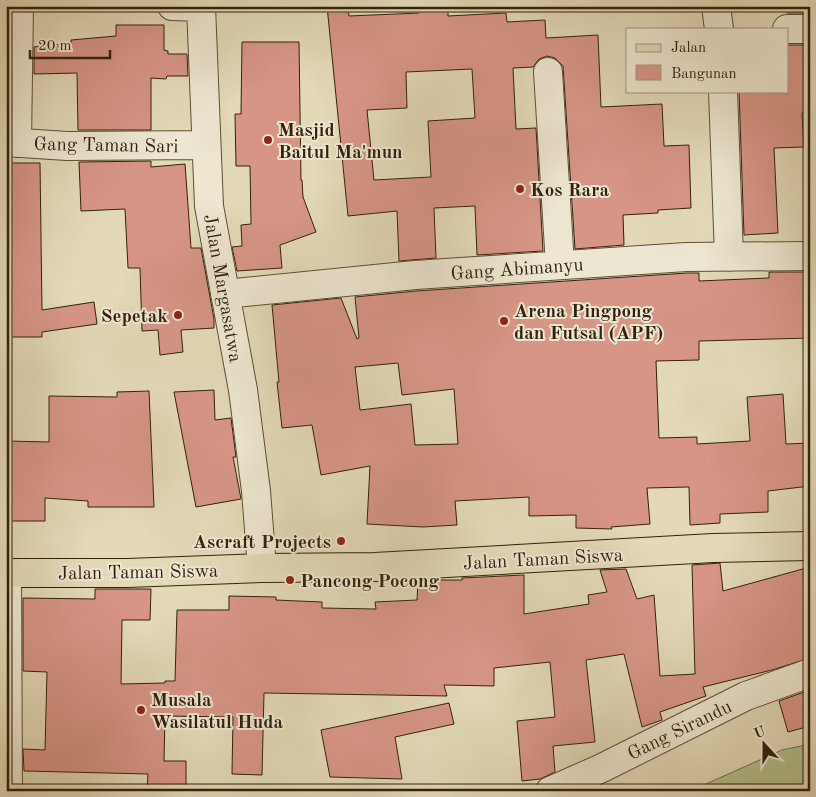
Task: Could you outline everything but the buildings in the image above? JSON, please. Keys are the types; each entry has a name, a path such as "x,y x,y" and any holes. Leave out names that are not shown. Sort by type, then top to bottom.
{"main road":[{"name":"Jalan Taman Siswa","path":"6,573 127,573 262,568 375,567 713,548 810,546"}],"street":[{"path":"12,142 19,6"},
{"path":"172,6 201,7"},
{"path":"716,6 719,28"},
{"name":"Jalan Margasatwa","path":"201,7 209,206 243,390 256,492 262,568"},
{"path":"788,30 810,29"},
{"path":"548,72 560,265"},
{"path":"723,92 729,256"},
{"name":"Gang Taman Sari","path":"12,142 66,146 206,144"},
{"name":"Gang Abimanyu","path":"225,294 415,275 560,265 686,257 810,256"},
{"path":"6,573 8,791"},
{"name":"Gang Sirandu","path":"550,791 602,768 746,696 810,672"}],"green space":[{"path":"810,744 810,791 708,791 706,784 782,750"}],"place":[{"name":"Masjid Baitul Ma'mun","path":"268,140"},
{"name":"Kos Rara","path":"520,189"},
{"name":"Sepetak","path":"178,315"},
{"name":"Arena Pingpong dan Futsal (APF)","path":"504,321"},
{"name":"Ascraft Projects","path":"341,541"},
{"name":"Pancong Pocong","path":"290,580"},
{"name":"Musala Wasilatul Huda","path":"141,710"}]}
